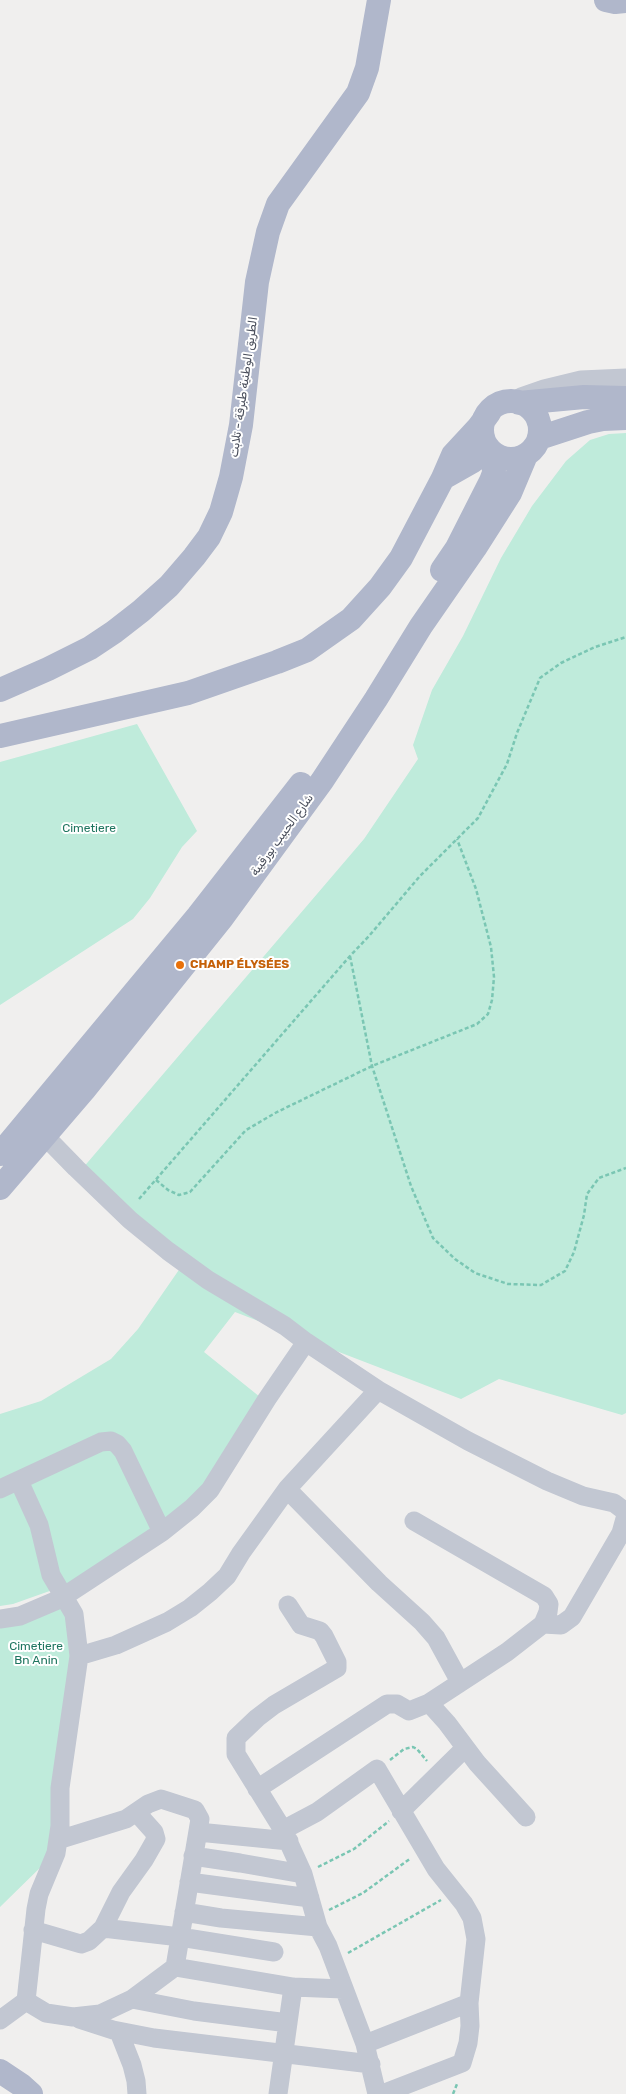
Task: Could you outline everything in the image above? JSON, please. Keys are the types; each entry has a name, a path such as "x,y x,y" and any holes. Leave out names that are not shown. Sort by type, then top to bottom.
{"main road":[{"name":"الطريق الوطنية طبرقة - تلابت","path":"0,690 90,648 114,632 169,586 194,558 209,537 221,512 231,477 241,425 257,282 268,232 278,204 358,94 367,68 380,0"},
{"path":"606,0 615,2 626,1"},
{"path":"0,736 188,693 307,650 352,619 380,587 401,558 454,454 478,428 505,406 584,396 626,398"},
{"path":"505,406 534,412 538,420 532,447"},
{"name":"شارع الحبيب بورقيبة","path":"0,1188 37,1128 304,779 365,690 409,618 457,548 494,473 491,451 484,440 482,431 484,422 505,406"},
{"path":"443,478 491,451 509,459 588,422 626,418"},
{"name":"شارع الحبيب بورقيبة","path":"0,1154 37,1128 84,1090 222,918 322,781 376,699 421,626 510,493 532,447"},
{"path":"0,2071 31,2094"}],"street":[{"path":"505,406 544,389 582,380 626,378"},
{"path":"37,1128 116,1207 168,1251 208,1280 286,1326 306,1342 378,1390 468,1441 547,1481 583,1496 614,1502 626,1513 621,1534 572,1617 561,1625 543,1624"},
{"path":"0,1619 20,1616 63,1597 162,1532 192,1508 210,1490 267,1399 306,1342"},
{"path":"79,1656 141,1634 167,1622 197,1603 227,1576 241,1553 287,1489 378,1390"},
{"path":"0,1489 101,1442 111,1441 117,1444 123,1451 162,1532"},
{"path":"19,1480 39,1525 51,1575 74,1614 79,1656 60,1788 58,1840 56,1853 40,1894 32,1930 26,2002"},
{"path":"287,1489 379,1583 422,1622 436,1638 460,1682"},
{"path":"258,1789 387,1704 397,1704 408,1711 429,1703 506,1652 543,1624 548,1612 548,1604 544,1596 414,1521"},
{"path":"288,1605 301,1625 320,1632 324,1636 338,1665 337,1668 274,1705 257,1718 236,1738 236,1754 286,1836 303,1874 316,1922 334,1962 365,2044 377,2094"},
{"path":"429,1703 447,1723 465,1748 526,1817"},
{"path":"401,1810 465,1748"},
{"path":"198,1832 286,1836 376,1769 423,1848 454,1893 464,1904 472,1918 476,1939 469,2004 468,2043 462,2063 382,2094"},
{"path":"26,2002 46,2013 73,2016 100,2014 132,1999 175,1967 200,1819 195,1810 161,1799 148,1804 126,1819 58,1840"},
{"path":"32,1930 81,1944 89,1941 103,1928 121,1892 144,1860 156,1839 154,1832 137,1813"},
{"path":"193,1856 303,1874"},
{"path":"189,1882 310,1898"},
{"path":"184,1912 221,1918 316,1922"},
{"path":"103,1928 180,1937 274,1952"},
{"path":"175,1967 293,1987 343,1989"},
{"path":"278,2094 293,1987"},
{"path":"132,1999 288,2023"},
{"path":"0,2020 26,2002"},
{"path":"365,2044 469,2004"},
{"path":"73,2016 119,2032 154,2038 371,2064"},
{"path":"119,2032 132,2065 137,2094"}],"path":[{"path":"139,1199 420,876 478,818 507,764 517,733 540,678 561,663 595,647 626,637"},
{"path":"156,1180 168,1190 178,1195 190,1192 246,1130 277,1112 372,1066 477,1024 488,1014 492,1000 494,977 491,947 476,889 457,838"},
{"path":"350,956 372,1066 411,1186 433,1238 455,1259 475,1273 508,1284 541,1285 565,1271 584,1215 587,1194 598,1178 626,1168"},
{"path":"376,1769 404,1749 413,1747 417,1749 438,1775"},
{"path":"303,1874 354,1849 401,1810"},
{"path":"316,1922 394,1872 423,1848"},
{"path":"334,1962 454,1893"}],"green space":[{"path":"626,433 626,1413 622,1415 499,1379 461,1399 235,1312 204,1352 260,1397 205,1488 163,1526 137,1560 13,1604 0,1606 0,1414 41,1401 111,1359 138,1329 183,1264 82,1169 364,839 418,759 413,745 432,690 463,636 501,558 532,506 566,461 590,440 609,434"},
{"name":"Cimetiere","path":"137,724 197,831 182,847 150,898 133,919 0,1005 0,762"},
{"name":"Cimetiere Bn Anin","path":"68,1605 72,1644 48,1860 0,1907 0,1624"}],"place":[{"name":"CHAMP ÉLYSÉES","path":"180,965"}]}
